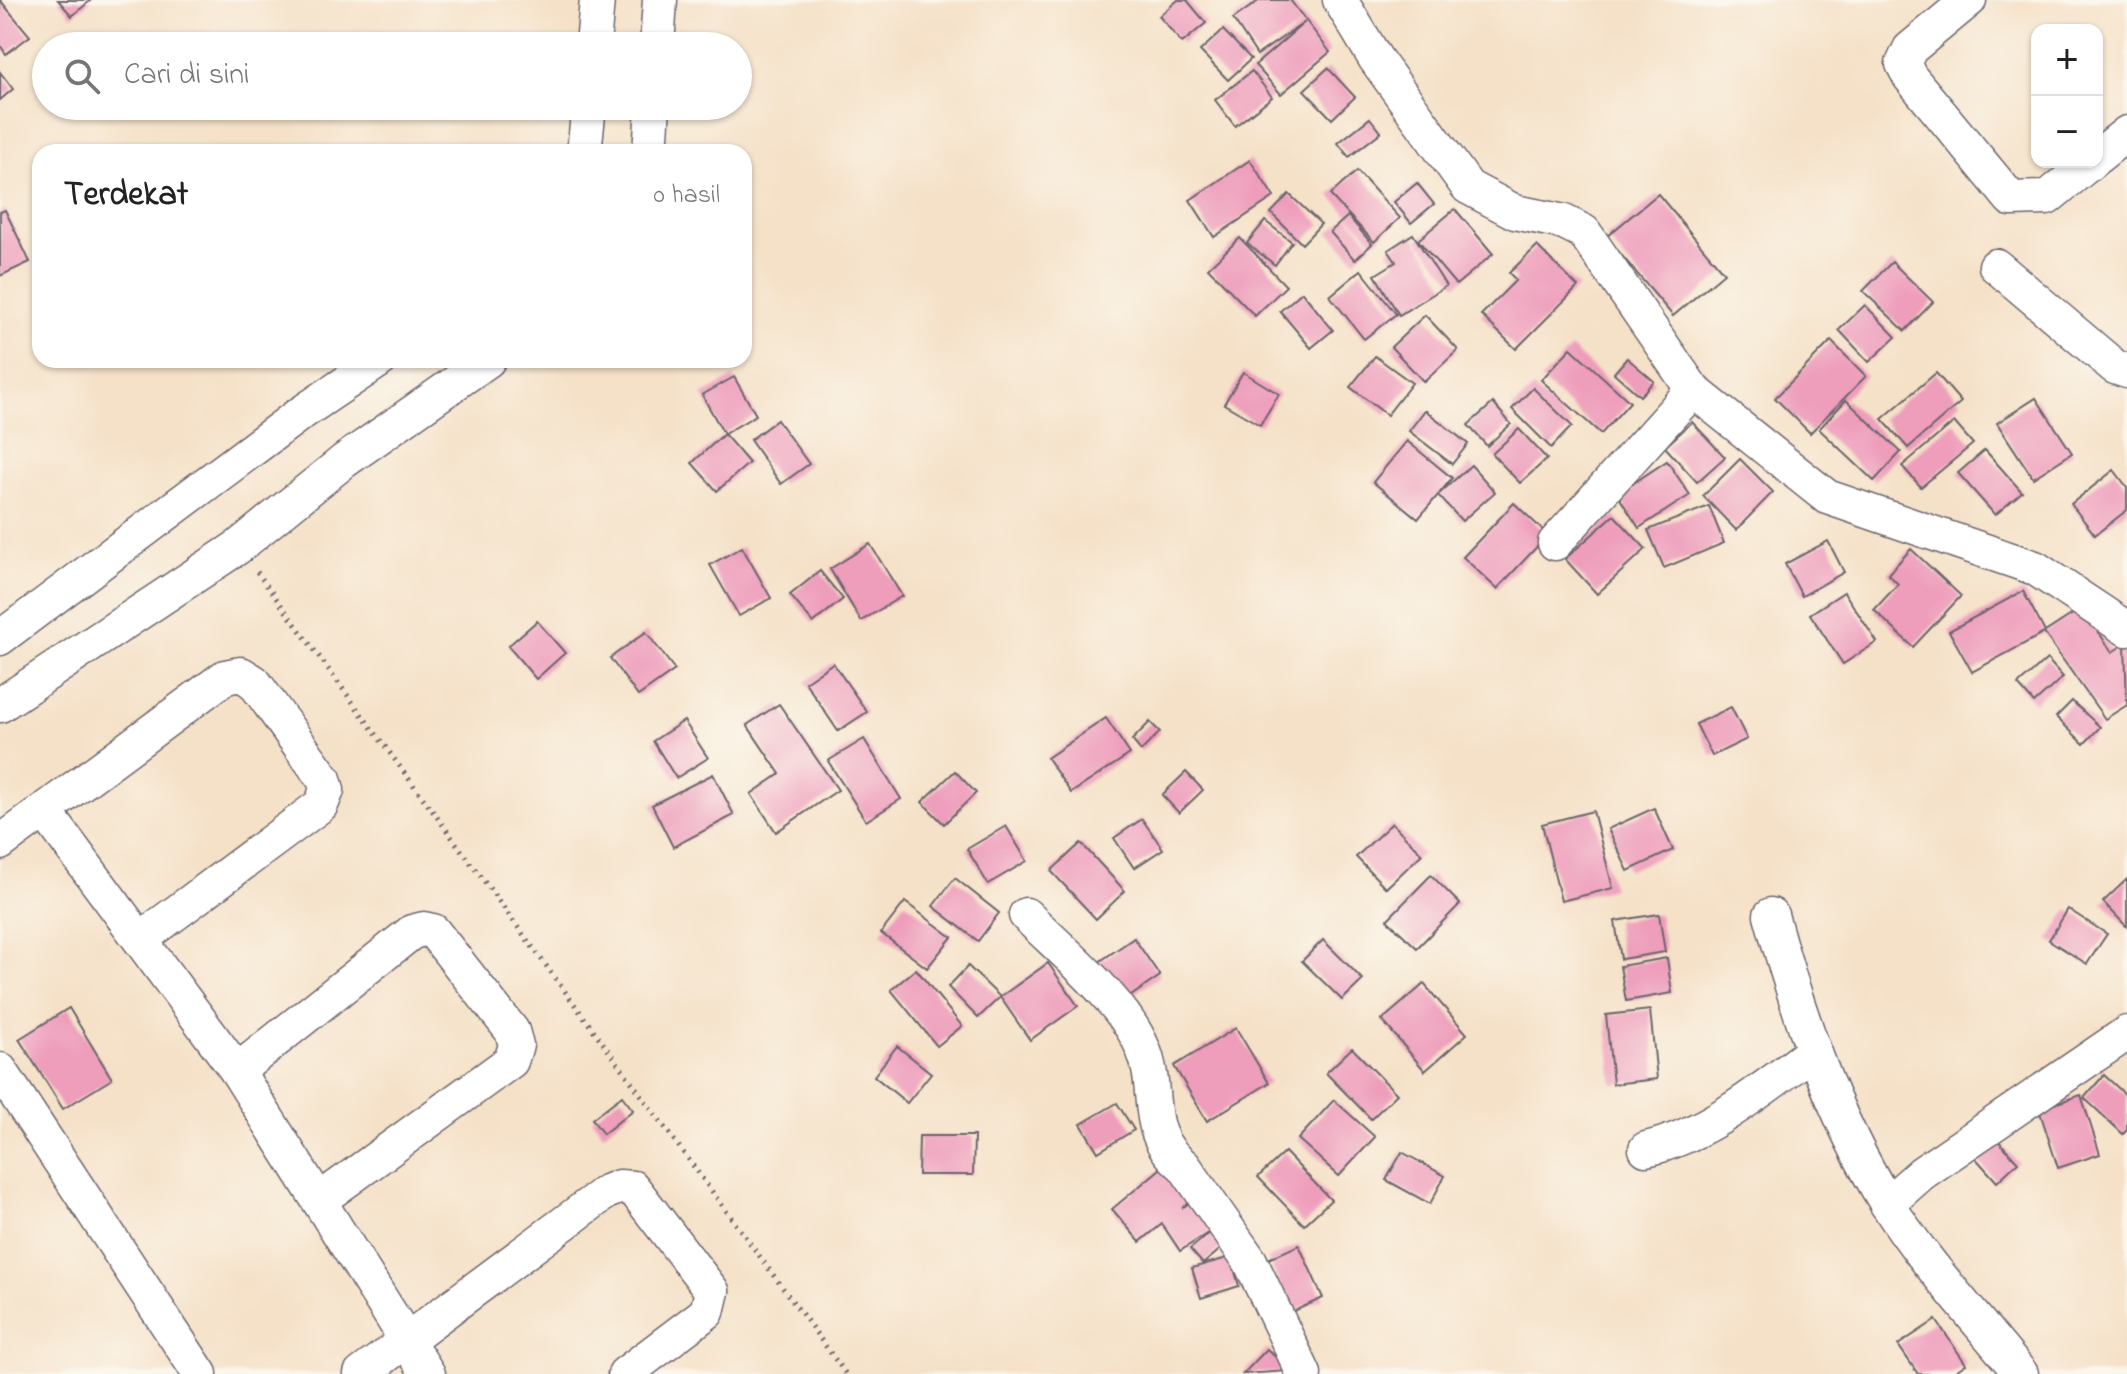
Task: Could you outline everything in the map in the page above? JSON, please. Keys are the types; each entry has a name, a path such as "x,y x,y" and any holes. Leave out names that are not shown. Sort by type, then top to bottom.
{"street":[{"path":"594,32 597,0"},
{"path":"658,32 660,0"},
{"path":"1340,0 1375,58 1468,187 1515,212 1564,222 1584,232 1693,390 1827,497 2035,568 2127,629"},
{"path":"1969,0 1910,49 1903,64 1910,77 2011,199 2047,198 2084,168"},
{"path":"585,144 587,120"},
{"path":"651,144 652,120"},
{"path":"2103,152 2127,133"},
{"path":"1996,266 2115,367 2127,371"},
{"path":"0,638 297,416 368,368"},
{"path":"0,705 238,547 344,461 477,368"},
{"path":"1555,543 1693,390"},
{"path":"0,843 225,677 241,674 254,682 324,779 327,790 321,805 142,938"},
{"path":"44,810 142,938 237,1071 321,1199 405,1342 428,1374"},
{"path":"1026,915 1118,1010 1144,1049 1158,1138 1169,1155 1184,1166 1250,1261 1304,1374"},
{"path":"1771,915 1793,995 1814,1051 1887,1204 2021,1374"},
{"path":"237,1071 412,932 424,929 433,931 512,1031 516,1045 511,1061 321,1199"},
{"path":"1887,1204 1922,1173 2127,1033"},
{"path":"1646,1149 1670,1144 1699,1128 1814,1051"},
{"path":"0,1070 200,1374"},
{"path":"361,1374 606,1192 619,1187 633,1188 712,1291 713,1302 707,1312 625,1374"}],"path":[{"path":"238,547 846,1374"}],"building":[{"path":"0,0 30,36 6,54 0,45"},
{"path":"58,0 91,0 72,16"},
{"path":"1178,0 1187,0 1206,23 1182,43 1159,16"},
{"path":"1260,0 1290,0 1330,52 1281,94 1255,65 1305,22 1257,55 1233,19"},
{"path":"1223,30 1251,59 1228,80 1200,51"},
{"path":"1328,68 1355,97 1332,119 1304,90"},
{"path":"1252,71 1272,97 1235,126 1215,100"},
{"path":"0,72 13,89 0,100"},
{"path":"1370,118 1381,132 1349,157 1338,143"},
{"path":"1250,160 1274,197 1214,237 1190,200"},
{"path":"1357,171 1400,218 1374,242 1330,195"},
{"path":"1417,183 1434,204 1411,223 1394,202"},
{"path":"1289,194 1321,224 1302,244 1271,213"},
{"path":"1658,194 1724,273 1673,316 1606,237"},
{"path":"1455,209 1493,254 1456,285 1418,240"},
{"path":"5,210 30,262 0,276 0,212"},
{"path":"1348,216 1372,244 1355,260 1330,232"},
{"path":"1265,221 1292,242 1275,265 1247,243"},
{"path":"1413,234 1446,286 1399,315 1375,275 1396,262 1388,250"},
{"path":"1240,238 1286,286 1255,316 1208,268"},
{"path":"1537,246 1578,287 1516,349 1481,315 1516,280 1509,273"},
{"path":"1892,262 1933,302 1905,331 1863,291"},
{"path":"1361,270 1396,314 1364,339 1330,296"},
{"path":"1302,292 1333,330 1311,348 1280,311"},
{"path":"1865,305 1896,337 1869,362 1839,330"},
{"path":"1425,315 1458,350 1424,382 1391,347"},
{"path":"1831,341 1866,376 1810,433 1775,398"},
{"path":"1571,348 1630,402 1601,434 1541,380"},
{"path":"1375,356 1412,383 1387,415 1350,387"},
{"path":"1627,358 1654,381 1640,396 1614,373"},
{"path":"1243,372 1279,394 1260,425 1224,404"},
{"path":"1936,373 1961,402 1908,448 1882,419"},
{"path":"734,377 756,415 724,434 702,395"},
{"path":"1533,388 1572,426 1551,448 1512,409"},
{"path":"2036,398 2072,453 2033,478 1997,423"},
{"path":"1846,400 1901,452 1874,481 1819,429"},
{"path":"1493,403 1511,424 1487,446 1468,425"},
{"path":"1425,410 1468,444 1452,464 1409,431"},
{"path":"777,420 809,464 781,484 750,440"},
{"path":"1692,422 1725,457 1697,482 1665,447"},
{"path":"1954,422 1973,444 1921,487 1902,466"},
{"path":"1519,429 1547,459 1520,483 1492,454"},
{"path":"724,434 749,463 717,491 692,463"},
{"path":"1407,441 1452,478 1439,494 1471,465 1495,492 1462,521 1438,495 1418,519 1373,482"},
{"path":"1985,450 2022,492 1995,515 1958,473"},
{"path":"1740,459 1773,492 1736,530 1703,496"},
{"path":"1667,461 1690,495 1639,528 1617,494"},
{"path":"2114,470 2127,487 2127,510 2095,535 2071,504"},
{"path":"1514,503 1548,535 1497,589 1463,557"},
{"path":"1709,506 1724,543 1664,568 1648,530"},
{"path":"1614,515 1646,549 1597,594 1565,559"},
{"path":"1828,541 1844,572 1802,596 1785,564"},
{"path":"870,544 902,596 861,621 830,569"},
{"path":"742,547 771,598 739,616 710,565"},
{"path":"1911,549 1961,596 1913,647 1874,610 1898,584 1888,574"},
{"path":"820,571 843,599 813,623 790,595"},
{"path":"2023,591 2045,632 2082,608 2112,652 2125,644 2127,705 2105,719 2044,633 1972,672 1949,631"},
{"path":"1844,592 1877,642 1843,664 1810,614"},
{"path":"537,621 565,653 536,679 508,646"},
{"path":"646,632 675,670 638,696 610,658"},
{"path":"2047,659 2063,677 2034,703 2018,685"},
{"path":"833,663 867,712 838,731 805,682"},
{"path":"2072,701 2100,727 2084,744 2056,717"},
{"path":"779,704 838,790 776,832 751,794 780,774 747,725"},
{"path":"1731,707 1747,739 1712,756 1696,724"},
{"path":"1106,718 1130,754 1071,793 1047,758"},
{"path":"684,721 708,758 676,778 653,741"},
{"path":"1150,722 1160,732 1141,751 1132,740"},
{"path":"864,739 901,799 866,821 828,761"},
{"path":"955,771 976,793 944,824 922,802"},
{"path":"1186,772 1203,790 1179,813 1162,795"},
{"path":"713,774 734,815 673,847 652,805"},
{"path":"1654,808 1673,850 1628,871 1608,829"},
{"path":"1593,811 1613,888 1561,901 1542,824"},
{"path":"1142,819 1163,849 1134,868 1114,838"},
{"path":"1392,823 1422,854 1386,888 1356,857"},
{"path":"1006,826 1027,861 988,884 967,849"},
{"path":"1081,843 1125,891 1096,919 1051,871"},
{"path":"1431,875 1460,904 1417,948 1387,920"},
{"path":"955,878 999,913 978,941 933,906"},
{"path":"2127,879 2127,927 2103,902"},
{"path":"905,902 952,937 927,968 881,933"},
{"path":"2068,909 2107,934 2087,964 2049,940"},
{"path":"1659,914 1665,952 1621,959 1615,921"},
{"path":"1134,938 1160,976 1125,1000 1099,962"},
{"path":"1323,940 1363,980 1342,1000 1302,961"},
{"path":"1667,958 1672,993 1626,1001 1620,966"},
{"path":"1048,963 1078,1006 1030,1040 1000,997"},
{"path":"968,966 1000,997 978,1018 948,987"},
{"path":"916,969 962,1026 937,1046 891,990"},
{"path":"1424,984 1467,1034 1425,1071 1382,1020"},
{"path":"69,1008 112,1079 63,1109 19,1039"},
{"path":"1650,1010 1657,1079 1613,1084 1606,1015"},
{"path":"1236,1028 1269,1083 1207,1121 1174,1066"},
{"path":"897,1046 931,1073 907,1103 874,1076"},
{"path":"1352,1048 1397,1094 1371,1119 1326,1073"},
{"path":"2104,1075 2127,1096 2127,1130 2123,1134 2084,1098"},
{"path":"2081,1095 2100,1154 2058,1168 2039,1109"},
{"path":"622,1096 633,1110 603,1134 592,1119"},
{"path":"1334,1100 1375,1137 1339,1176 1298,1139"},
{"path":"1117,1103 1134,1130 1098,1152 1081,1124"},
{"path":"1992,1134 2018,1162 1997,1182 1971,1153"},
{"path":"919,1136 974,1136 973,1175 918,1175"},
{"path":"1285,1152 1331,1200 1304,1225 1258,1177"},
{"path":"1402,1152 1445,1176 1430,1204 1386,1180"},
{"path":"1166,1164 1194,1198 1182,1208 1198,1197 1229,1242 1203,1264 1190,1249 1217,1227 1180,1251 1162,1224 1140,1242 1112,1209"},
{"path":"1299,1245 1323,1298 1292,1312 1268,1259"},
{"path":"1231,1257 1239,1286 1201,1298 1192,1268"},
{"path":"1936,1320 1966,1364 1951,1374 1918,1374 1898,1345"},
{"path":"1267,1349 1290,1371 1243,1374"}]}
